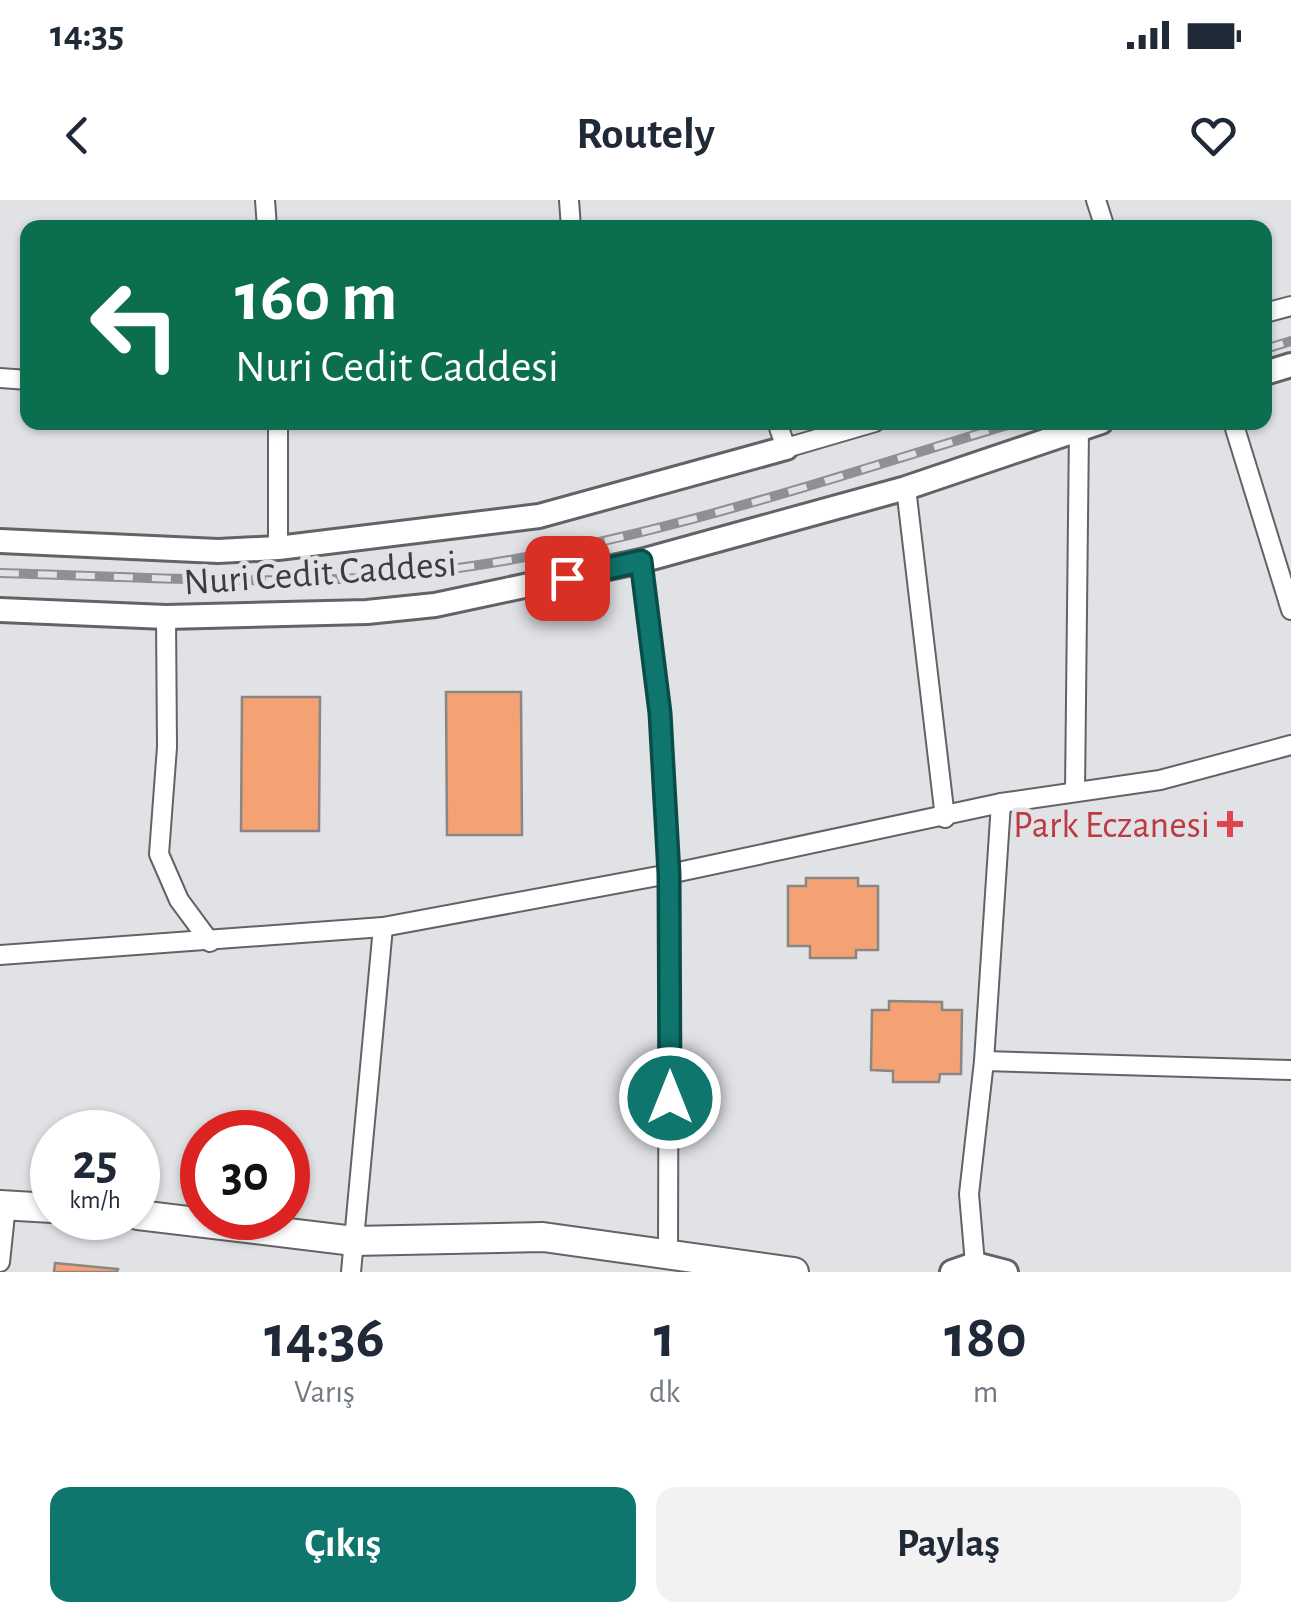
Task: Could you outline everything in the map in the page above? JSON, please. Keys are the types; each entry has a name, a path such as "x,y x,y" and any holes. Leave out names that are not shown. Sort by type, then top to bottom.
{"main road":[{"path":"3,1205 30,1207"},
{"path":"160,1218 354,1241 544,1237 794,1272"}],"street":[{"path":"278,430 278,548"},
{"path":"780,430 786,448 848,430"},
{"name":"Nuri Cedit Caddesi","path":"0,610 166,617 367,612 434,605 641,561 906,488 1078,430"},
{"path":"1075,791 1090,430"},
{"path":"1235,430 1291,610"},
{"name":"Nuri Cedit Caddesi","path":"0,541 218,551 278,548 539,516 786,448"},
{"path":"906,488 945,818"},
{"path":"641,561 660,713 669,874 668,1255"},
{"path":"166,617 167,748 159,854 179,900 210,942"},
{"path":"0,955 383,927 669,874 1001,803 1160,780 1291,746"},
{"path":"1001,803 984,1062 964,1268 1006,1272"},
{"path":"351,1272 383,927"},
{"path":"984,1062 1291,1070"},
{"path":"0,1262 3,1205"}],"building":[{"path":"446,692 521,692 522,835 447,835"},
{"path":"242,697 320,697 319,831 241,831"},
{"path":"806,878 858,878 858,886 878,886 878,950 856,950 856,958 810,958 810,946 788,946 788,886 806,886"},
{"path":"889,1001 942,1002 942,1010 962,1010 961,1074 940,1074 939,1082 893,1082 893,1071 871,1070 872,1010 889,1010"},
{"path":"55,1263 118,1269 54,1272"}],"railway":[{"path":"1272,347 1291,341"},
{"path":"0,573 213,580 340,579 512,560 683,522 991,430"}],"place":[{"name":"Park Eczanesi","path":"1230,824"}],"route":[{"path":"567,578 641,561 660,713 669,874 670,1098"}]}
